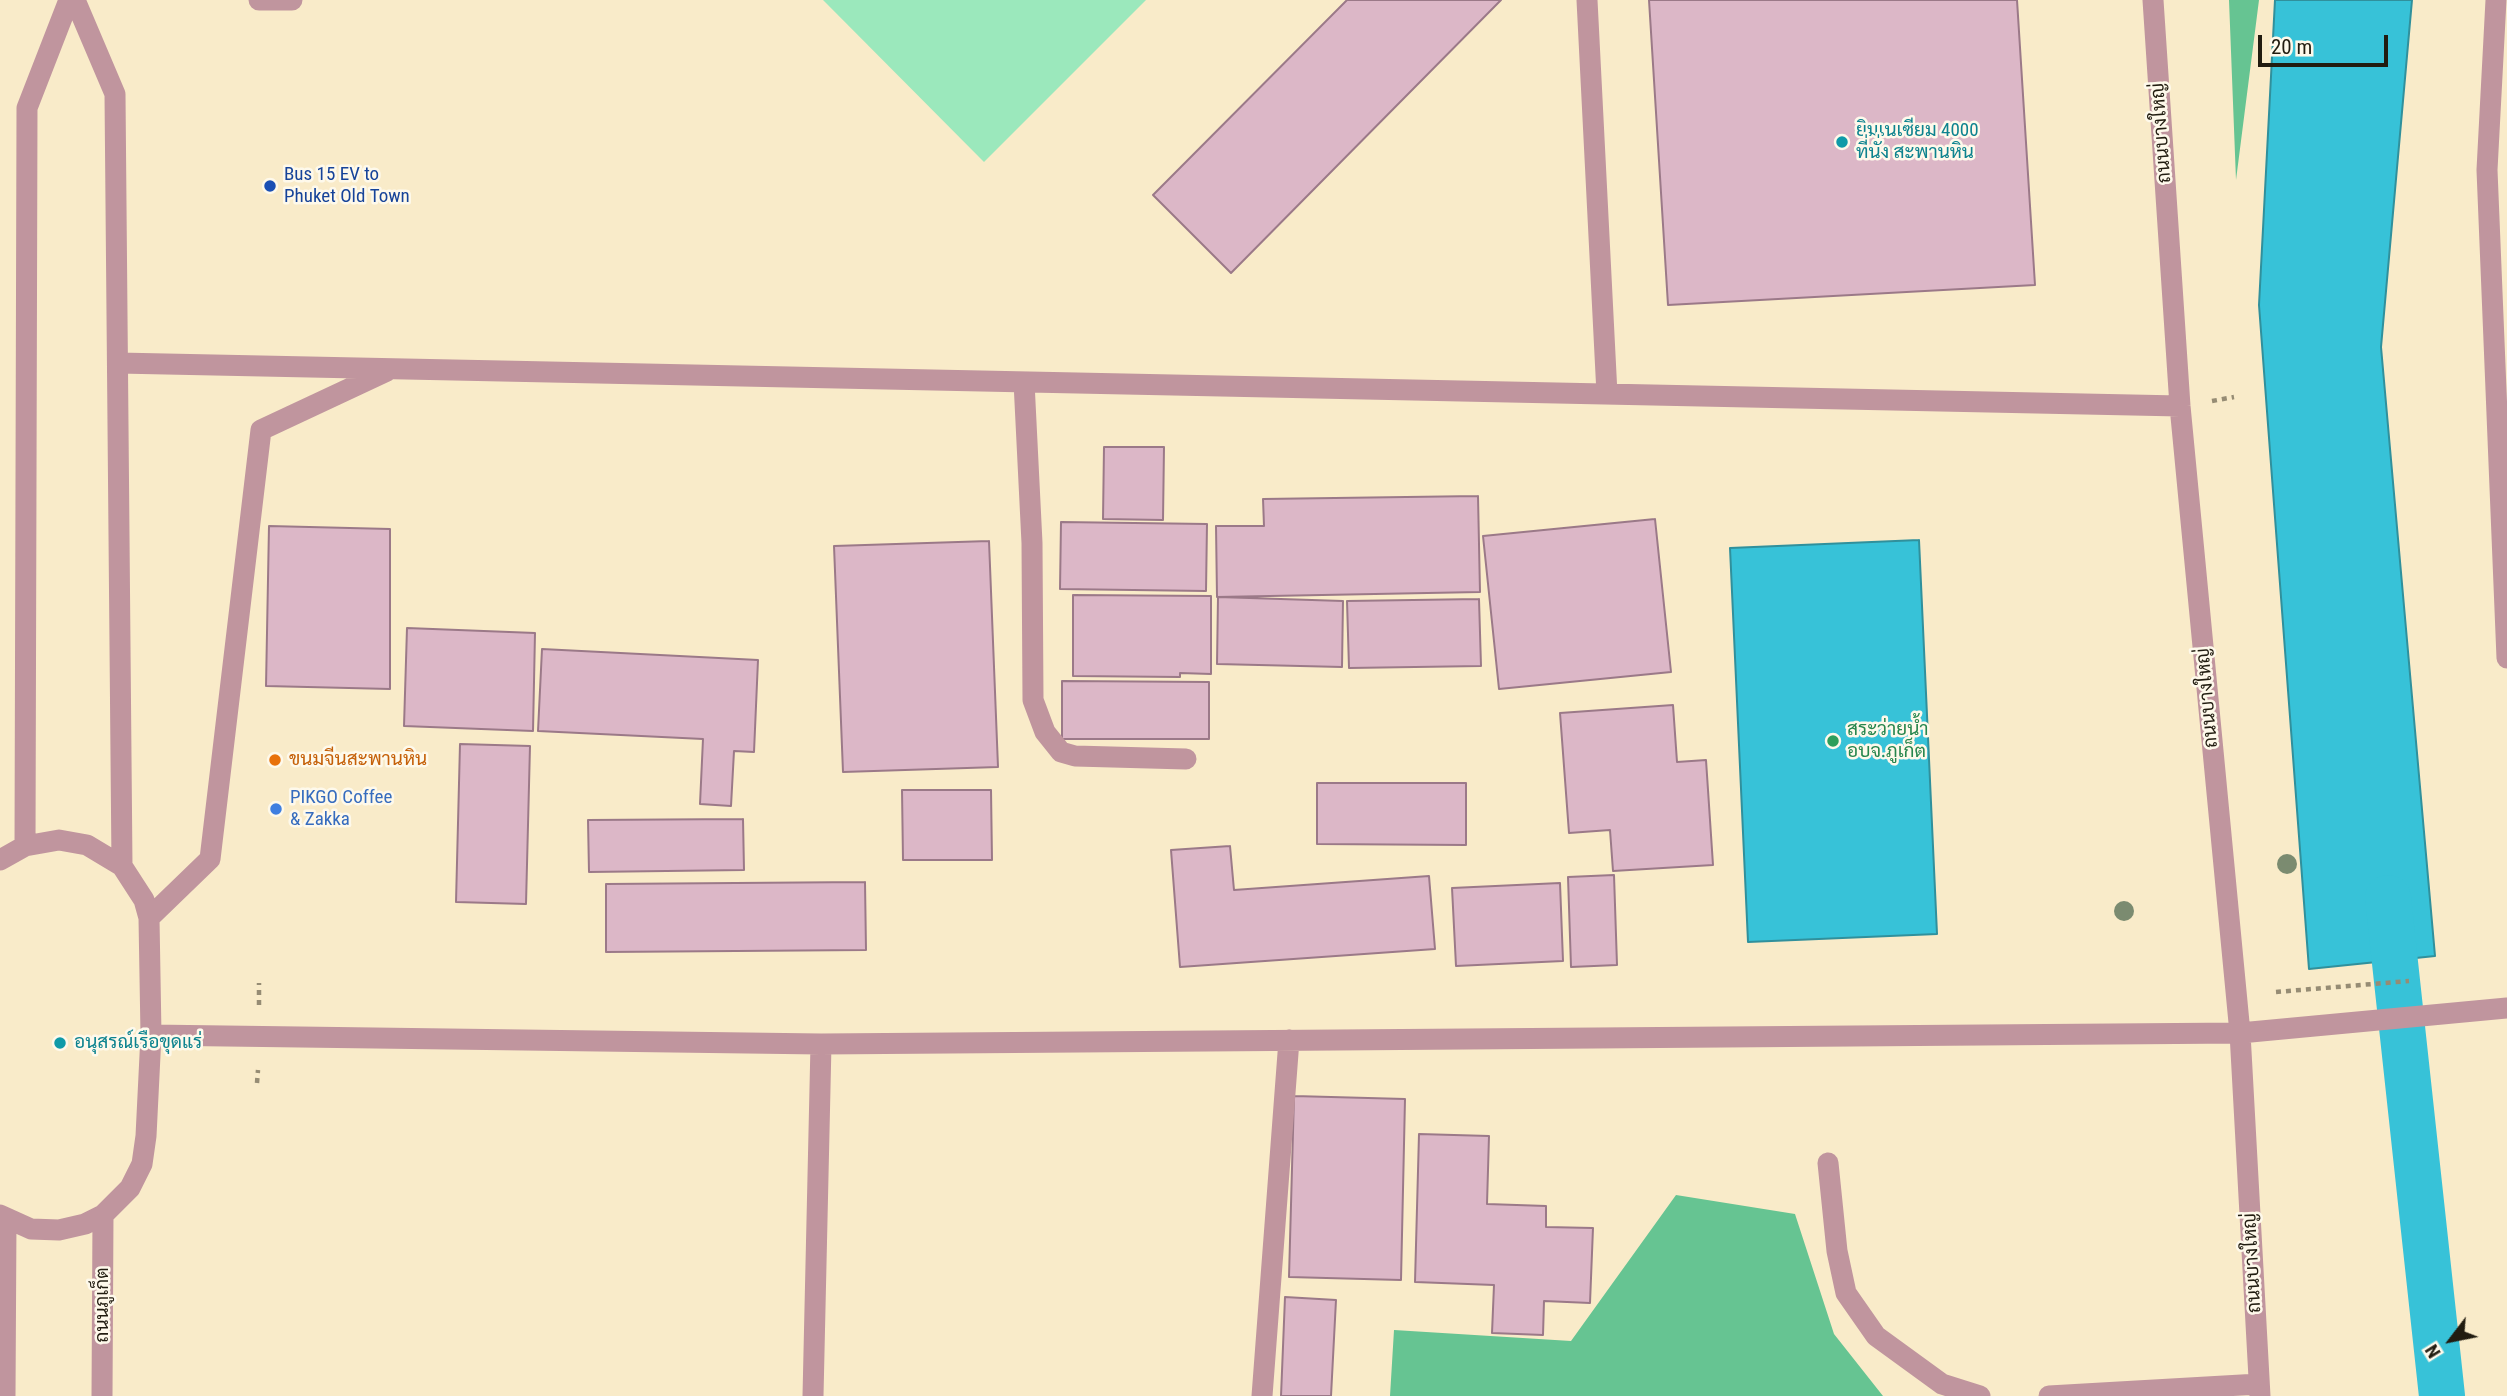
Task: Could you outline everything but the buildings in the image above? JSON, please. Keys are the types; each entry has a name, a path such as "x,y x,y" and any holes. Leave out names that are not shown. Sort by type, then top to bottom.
{"street":[{"path":"25,846 27,108 69,0"},
{"path":"75,0 116,94 122,866"},
{"path":"259,0 292,0"},
{"path":"1587,0 1607,394"},
{"name":"ถนนบางใหญ่","path":"2153,0 2180,406 2240,1033 2260,1390"},
{"path":"2496,0 2507,657"},
{"path":"118,363 2180,406"},
{"path":"149,918 210,859 261,430 392,369"},
{"path":"1024,382 1032,543 1033,700 1045,732 1061,752 1075,756 1186,759"},
{"path":"0,860 25,846 59,840 87,845 122,866 144,900 149,918 151,1035 146,1136 142,1164 130,1188 103,1215 85,1224 60,1230 31,1229 3,1218 5,1396"},
{"path":"151,1035 821,1044 2240,1033 2507,1008"},
{"path":"1262,1396 1289,1041"},
{"path":"813,1396 821,1044"},
{"path":"1828,1163 1837,1251 1846,1293 1876,1336 1942,1384 1980,1396"},
{"name":"ถนนภูเก็ต","path":"102,1396 103,1215"},
{"path":"2049,1396 2260,1390"}],"path":[{"path":"2276,992 2414,980"}],"green space":[{"path":"823,0 1146,0 984,162"},
{"path":"2229,0 2259,0 2236,180"},
{"path":"1676,1195 1795,1214 1834,1334 1883,1396 1390,1396 1394,1330 1571,1341"}],"water":[{"path":"2275,0 2412,0 2381,347 2435,956 2309,969 2259,305"},
{"name":"สระว่ายน้ำ อบจ.ภูเก็ต","path":"1919,540 1937,934 1748,942 1730,548"}],"waterway":[{"path":"2388,898 2442,1396"}],"place":[{"name":"ยิมเนเซียม 4000 ที่นั่ง สะพานหิน","path":"1842,142"},
{"name":"Bus 15 EV to Phuket Old Town","path":"270,186"},
{"name":"สระว่ายน้ำ อบจ.ภูเก็ต","path":"1833,741"},
{"name":"ขนมจีนสะพานหิน","path":"275,760"},
{"name":"PIKGO Coffee & Zakka","path":"276,809"},
{"name":"อนุสรณ์เรือขุดแร่","path":"60,1043"}]}
